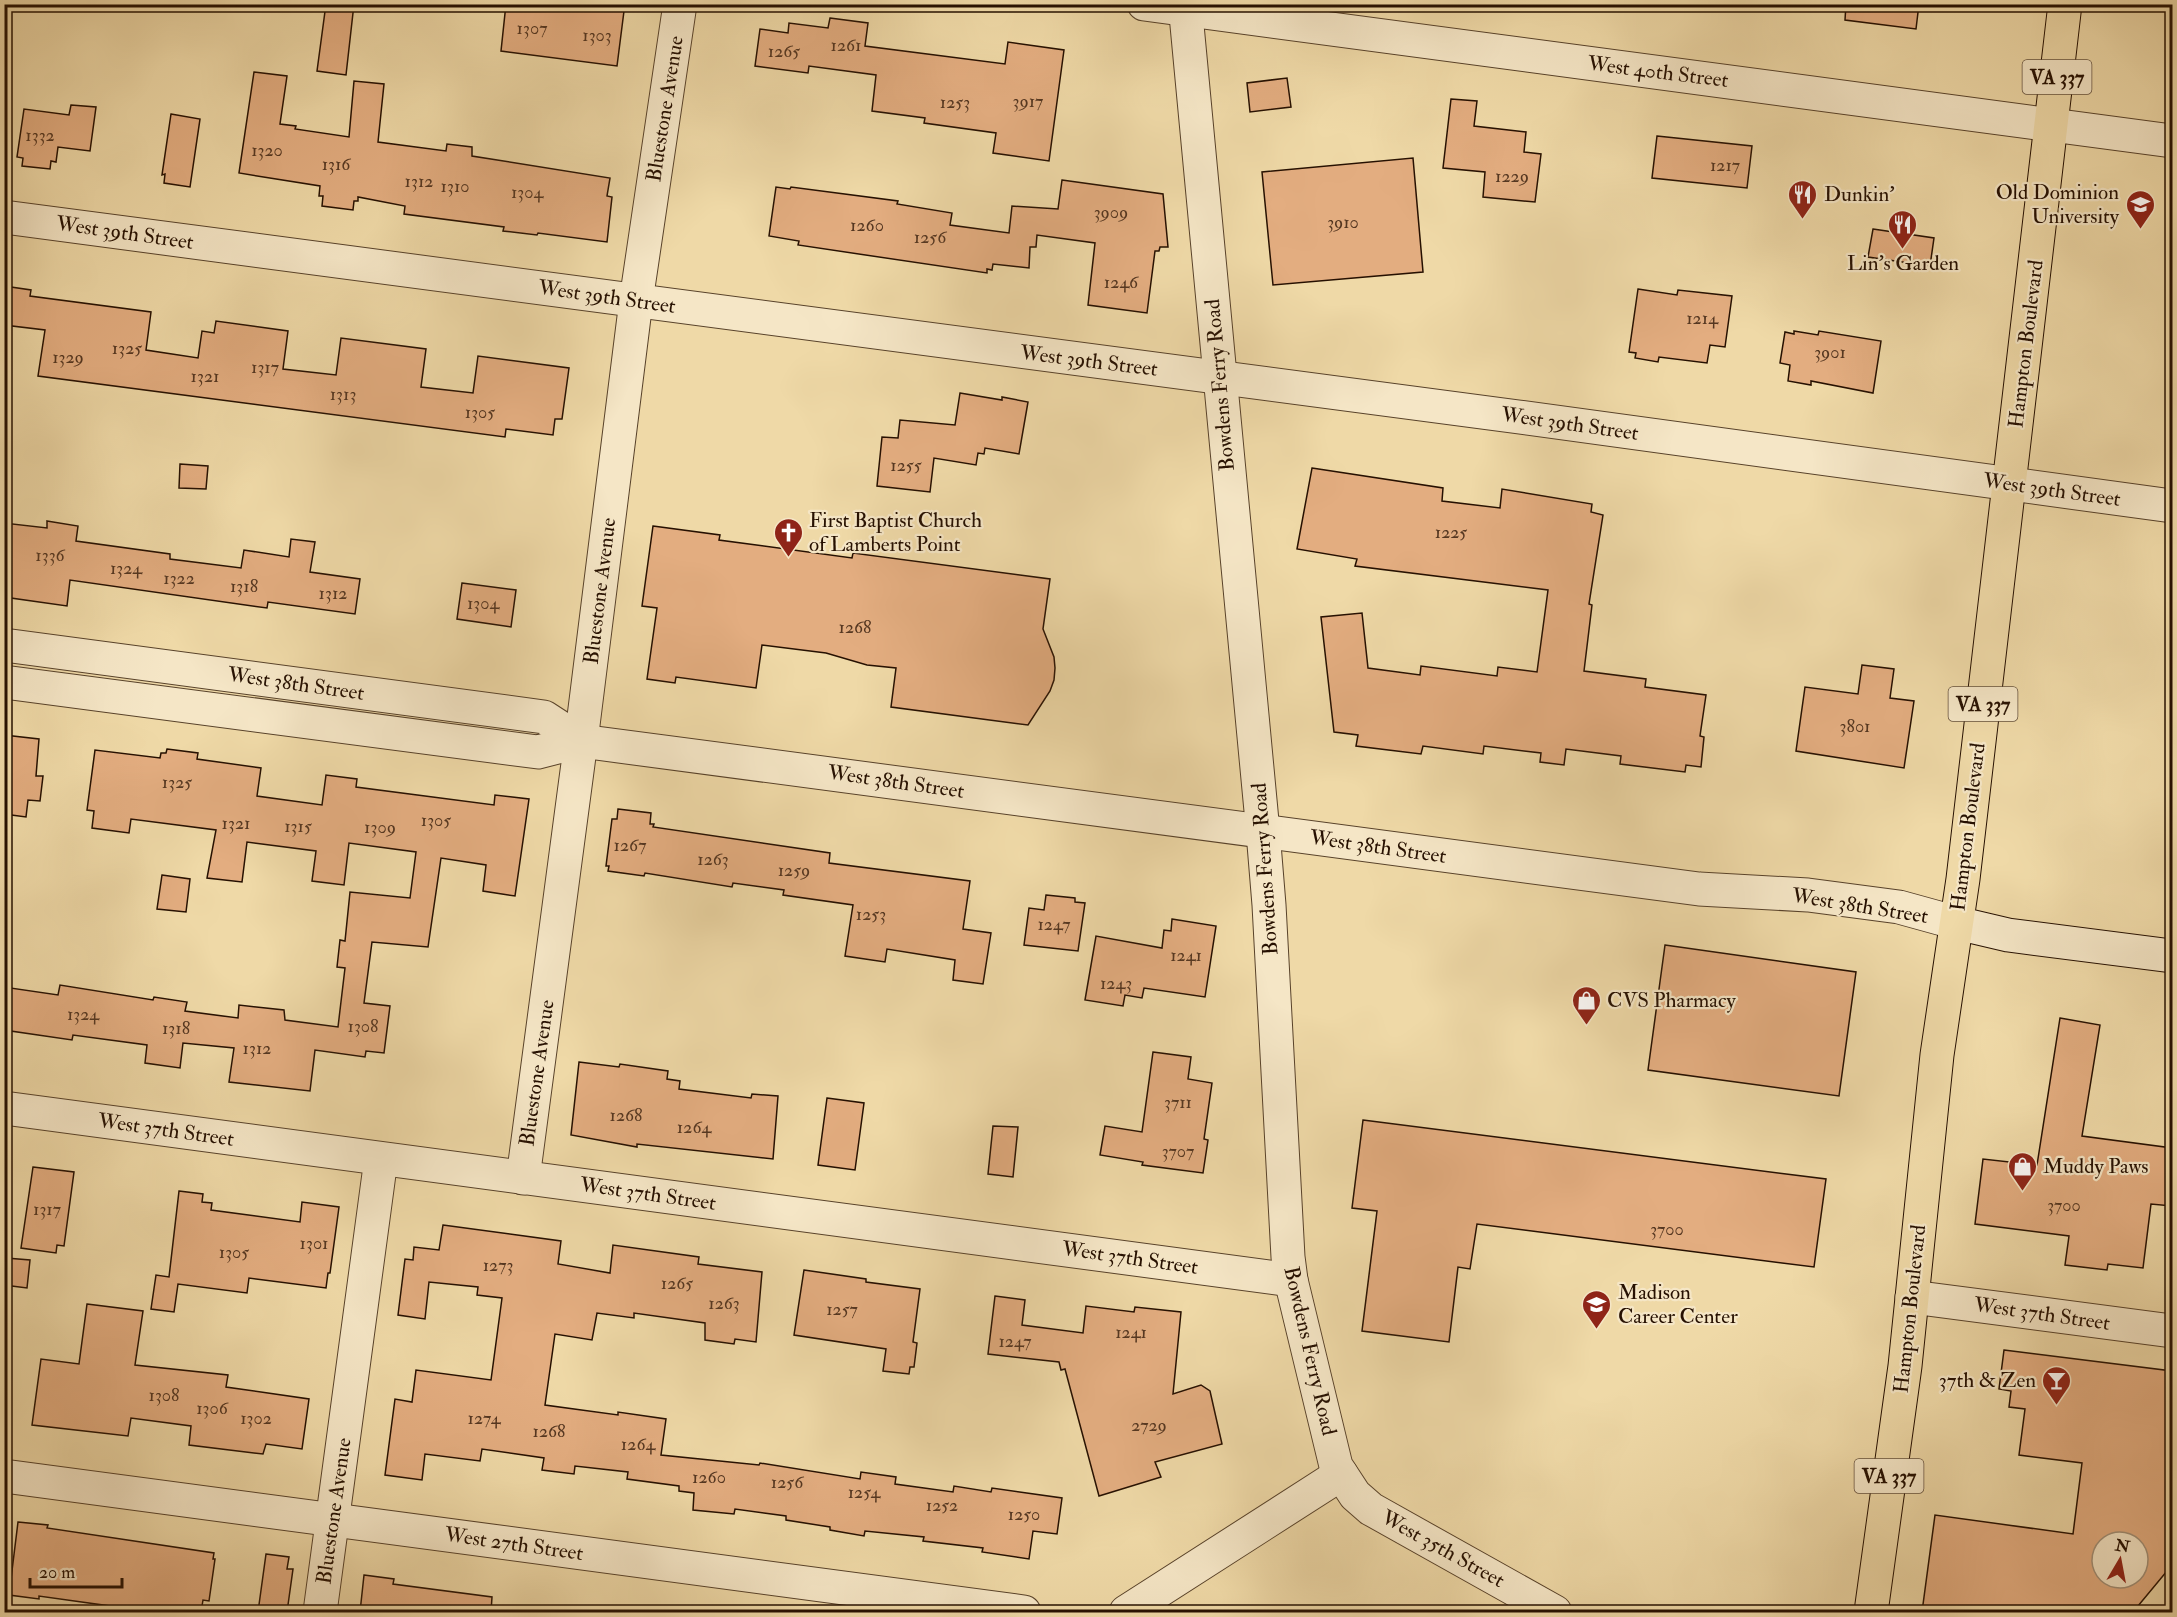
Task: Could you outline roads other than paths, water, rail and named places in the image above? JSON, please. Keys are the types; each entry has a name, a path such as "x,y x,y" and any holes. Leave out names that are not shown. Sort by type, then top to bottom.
{"main road":[{"name":"Hampton Boulevard","path":"1871,1612 1905,1366 1937,1055 1957,923 2065,4"}],"street":[{"name":"Bluestone Avenue","path":"523,1178 636,301 681,4"},
{"name":"West 40th Street","path":"1144,4 1185,7 2172,141"},
{"name":"Bowdens Ferry Road","path":"1185,7 1263,832 1287,1245 1291,1280 1336,1466 1341,1474"},
{"name":"West 39th Street","path":"4,217 2172,506"},
{"name":"West 38th Street","path":"4,645 544,717 581,741"},
{"name":"West 38th Street","path":"4,682 538,752 581,741 1699,889 1808,895 1899,907 2008,935 2172,956"},
{"name":"West 37th Street","path":"4,1108 1291,1280"},
{"name":"Bluestone Avenue","path":"320,1612 381,1159"},
{"name":"West 37th Street","path":"1912,1297 2172,1331"},
{"path":"1126,1612 1341,1474"},
{"name":"West 35th Street","path":"1341,1474 1355,1495 1371,1509 1555,1612"},
{"name":"West 27th Street","path":"4,1476 1024,1612"}],"place":[{"name":"Dunkin'","path":"1803,220"},
{"name":"Old Dominion University","path":"2140,230"},
{"name":"Lin's Garden","path":"1903,250"},
{"name":"First Baptist Church of Lamberts Point","path":"788,558"},
{"name":"CVS Pharmacy","path":"1586,1026"},
{"name":"Muddy Paws","path":"2022,1192"},
{"name":"Madison Career Center","path":"1597,1330"},
{"name":"37th & Zen","path":"2057,1406"}]}
